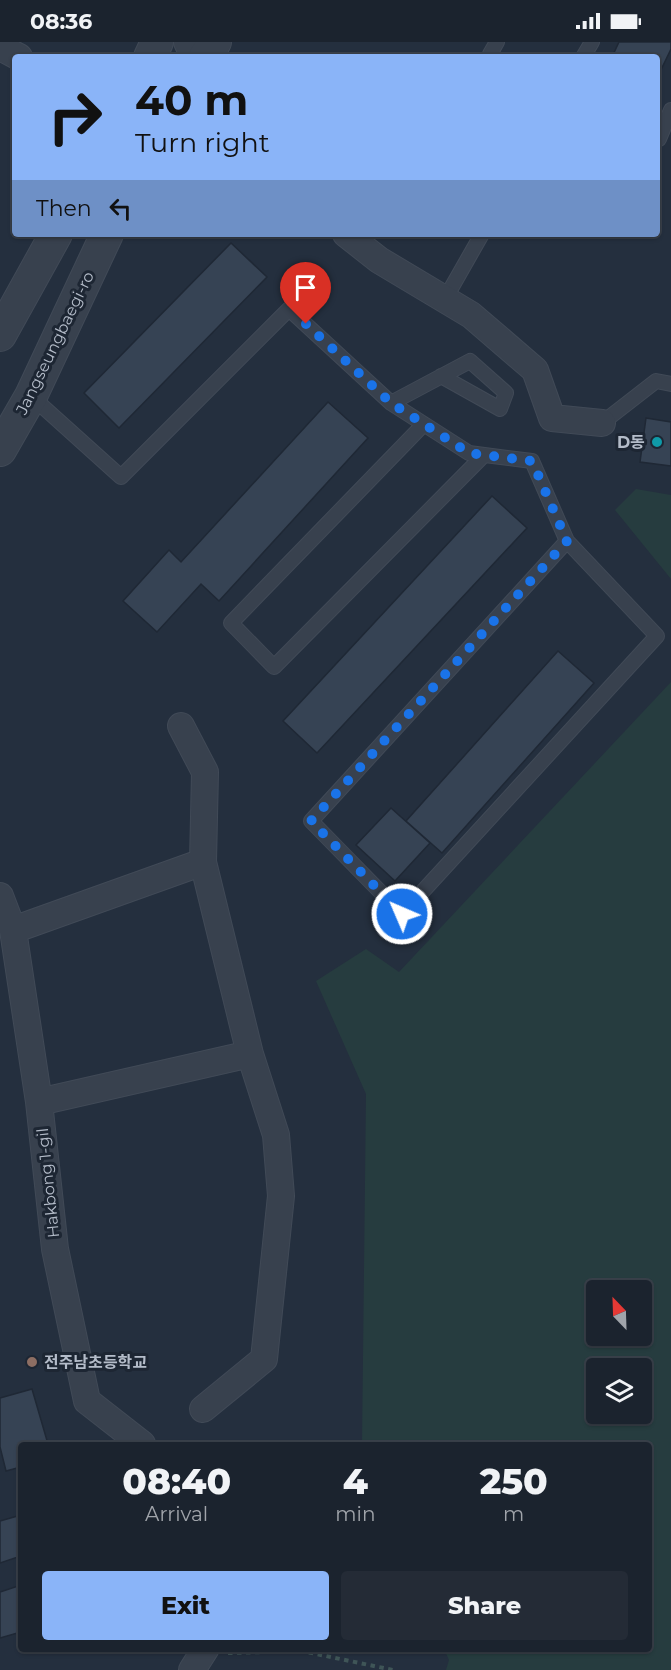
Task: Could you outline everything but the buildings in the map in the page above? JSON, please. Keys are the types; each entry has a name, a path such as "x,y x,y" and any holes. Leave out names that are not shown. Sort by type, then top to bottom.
{"street":[{"path":"0,47 13,54"},
{"path":"0,335 54,237"},
{"name":"Jangseungbaegi-ro","path":"0,450 31,396 106,237"},
{"path":"350,237 379,261 471,315 535,370 552,418 602,423"},
{"path":"181,726 205,772 203,862 250,1054 276,1135 281,1196 264,1359 203,1409"},
{"path":"14,930 203,862"},
{"name":"Hakbong 1-gil","path":"0,896 14,930 39,1102 55,1249 87,1401 139,1442"},
{"path":"39,1102 250,1054"}],"lane":[{"path":"662,139 671,110"},
{"path":"445,299 480,237"},
{"path":"31,396 121,477 289,309 391,403 469,453 532,461 567,541 657,636 402,914 311,821 567,541"},
{"path":"391,403 441,376"},
{"path":"602,423 656,381 671,384"},
{"path":"424,424 231,623 274,667 484,455"}],"path":[{"path":"200,1657 285,1652"},
{"path":"307,1652 393,1670"}],"green space":[{"path":"636,489 671,495 671,579 615,510"},
{"path":"671,682 671,1670 446,1670 449,1660 445,1652 652,1652 652,1442 362,1442 366,1094 316,981 366,949 399,972"}],"place":[{"name":"D동","path":"657,442"},
{"name":"전주남초등학교","path":"32,1362"}],"route":[{"path":"306,324 391,403 469,453 532,461 567,541 311,821 402,914"}]}
